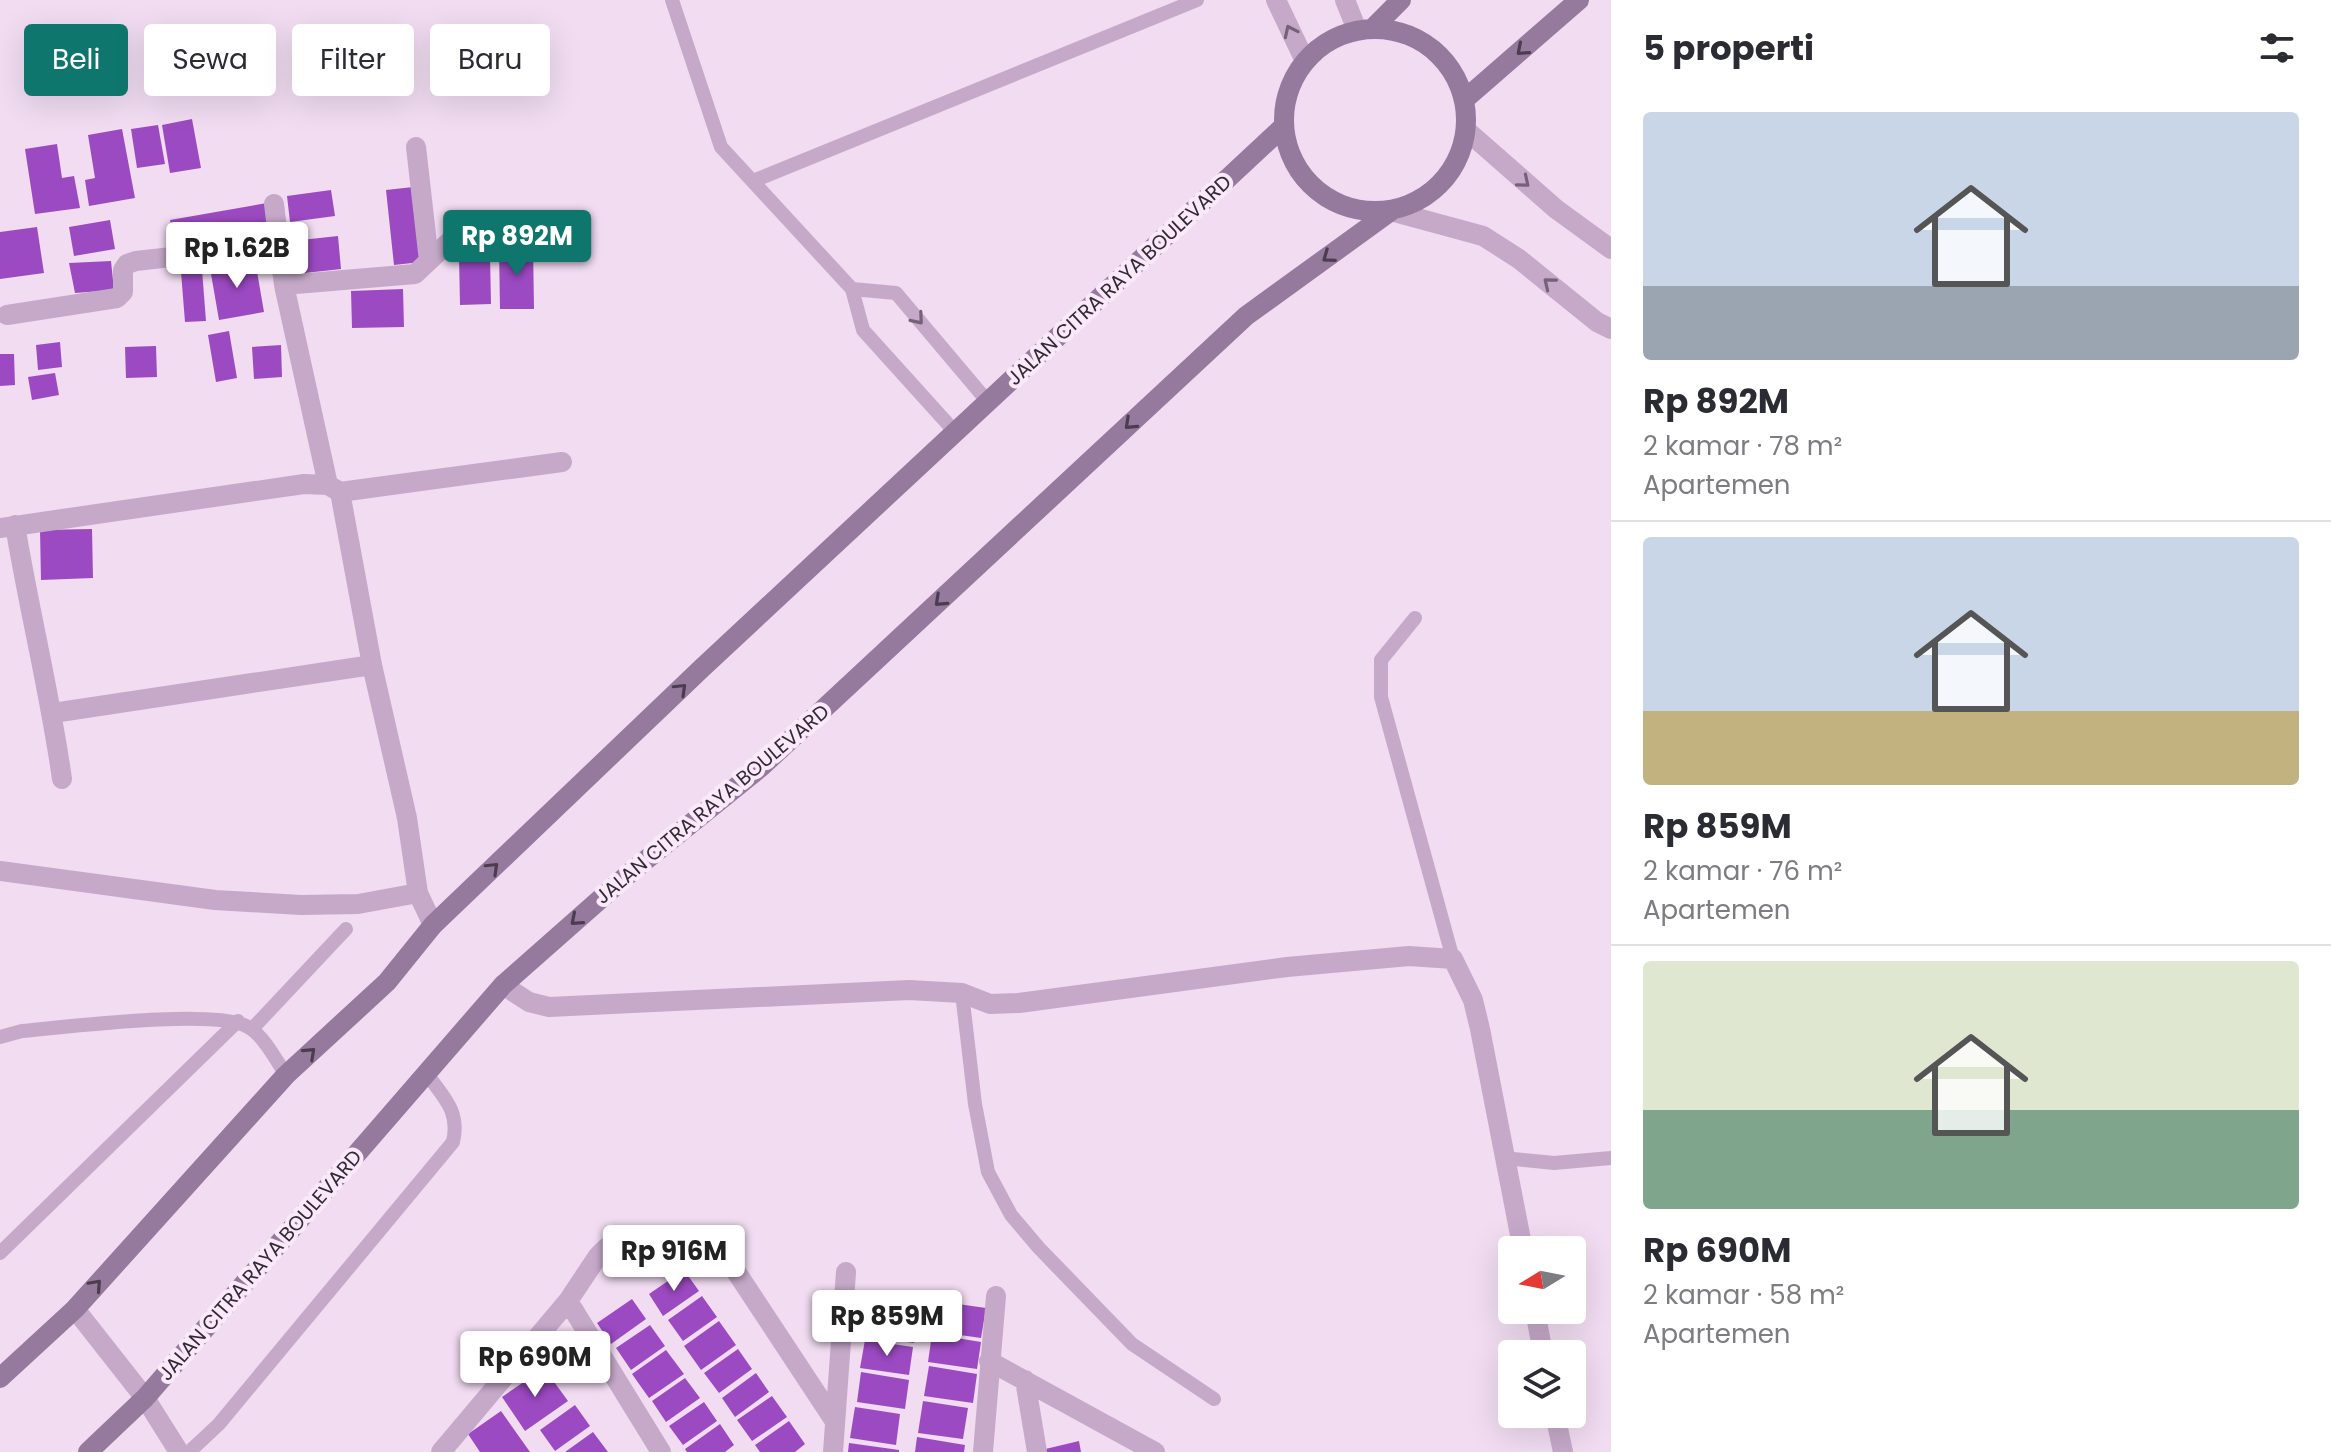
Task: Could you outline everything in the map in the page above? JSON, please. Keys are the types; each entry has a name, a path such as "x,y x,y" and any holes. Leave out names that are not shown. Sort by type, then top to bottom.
{"main road":[{"path":"1365,29 1398,31 1421,41 1440,56 1455,76 1464,100 1466,130 1458,158 1442,183 1419,201 1391,211 1360,211 1332,201 1307,182 1291,156 1284,126 1285,103 1292,81 1305,61 1328,41 1365,29 1401,0"},
{"path":"1464,100 1579,0"},
{"name":"JALAN CITRA RAYA BOULEVARD","path":"0,1378 75,1309 286,1075 387,982 433,925 1284,126"},
{"name":"JALAN CITRA RAYA BOULEVARD","path":"88,1452 145,1398 503,985 631,872 761,767 1246,316 1391,211"}],"street":[{"path":"1276,0 1305,61"},
{"path":"1345,0 1365,29"},
{"path":"1466,130 1556,209 1611,249"},
{"path":"416,147 429,261"},
{"path":"274,204 284,285 334,488 407,818 418,893 433,925"},
{"path":"1391,211 1483,236 1519,259 1597,322 1611,329"},
{"path":"284,285 415,274 450,241 477,228 507,222"},
{"path":"7,315 117,298 123,292 123,270 127,264 136,261 278,245"},
{"path":"62,779 53,713 8,526 304,484 334,488 434,481 562,462"},
{"path":"53,713 372,665"},
{"path":"0,871 215,900 301,905 358,904 418,893"},
{"path":"503,985 529,1002 549,1007 909,990 962,993 990,1004 1019,1003 1287,967 1409,956 1453,959 1473,1000 1520,1236"},
{"path":"448,1449 568,1301 598,1256 606,1248 631,1246 665,1254 710,1253 725,1258 834,1420"},
{"path":"833,1452 846,1272"},
{"path":"983,1452 996,1296"},
{"path":"568,1301 661,1452"},
{"path":"75,1309 145,1398 179,1452"},
{"path":"989,1361 1155,1452"},
{"path":"1025,1380 1037,1452"},
{"path":"1558,1428 1563,1452"}],"lane":[{"path":"672,0 721,147 852,289 863,330 956,433"},
{"path":"753,181 1197,0"},
{"path":"852,289 896,293 988,402"},
{"path":"1415,618 1381,660 1381,697 1453,959"},
{"path":"252,1029 346,929"},
{"path":"962,993 975,1104 988,1172 1011,1215 1132,1344 1214,1399"},
{"path":"0,1037 22,1031 203,1017 238,1021 252,1029 286,1075"},
{"path":"0,1253 238,1021"},
{"path":"189,1452 219,1424 453,1142 456,1127 454,1113 427,1074"},
{"path":"1504,1158 1554,1163 1611,1158"}],"building":[{"path":"192,119 201,168 170,173 162,125"},
{"path":"158,125 165,164 137,168 131,129"},
{"path":"122,129 135,198 89,206 85,180 95,178 88,135"},
{"path":"57,144 62,178 74,176 80,208 35,214 25,149"},
{"path":"413,187 421,262 394,265 386,190"},
{"path":"331,190 335,216 290,222 287,196"},
{"path":"267,203 272,233 176,249 170,220"},
{"path":"110,220 115,249 74,256 69,227"},
{"path":"37,227 44,273 0,279 0,232"},
{"path":"338,236 341,269 305,273 301,240"},
{"path":"533,246 534,309 500,309 499,247"},
{"path":"459,256 490,256 491,304 460,305"},
{"path":"255,260 264,312 219,320 210,268"},
{"path":"111,261 114,290 75,293 69,263"},
{"path":"202,270 206,321 185,322 181,272"},
{"path":"403,289 404,327 352,328 351,291"},
{"path":"229,331 237,378 216,382 208,335"},
{"path":"60,342 62,367 38,370 36,345"},
{"path":"281,345 282,377 254,379 252,347"},
{"path":"156,346 157,377 126,378 125,347"},
{"path":"0,354 14,354 15,385 0,386"},
{"path":"55,373 59,395 32,400 28,377"},
{"path":"92,529 93,578 41,580 40,530"},
{"path":"684,1270 699,1291 663,1316 649,1294"},
{"path":"702,1296 717,1317 683,1341 668,1320"},
{"path":"632,1299 646,1319 611,1344 597,1323"},
{"path":"937,1301 986,1308 981,1338 932,1331"},
{"path":"869,1306 919,1314 914,1343 865,1336"},
{"path":"719,1321 736,1345 701,1370 684,1346"},
{"path":"650,1325 665,1346 631,1370 616,1348"},
{"path":"932,1334 981,1342 977,1369 928,1362"},
{"path":"865,1340 913,1347 909,1375 860,1368"},
{"path":"738,1349 752,1369 719,1393 704,1373"},
{"path":"666,1350 684,1374 649,1398 632,1374"},
{"path":"929,1366 977,1374 973,1403 924,1396"},
{"path":"544,1368 568,1401 525,1431 502,1397"},
{"path":"861,1372 909,1380 905,1409 857,1402"},
{"path":"756,1373 769,1392 735,1417 722,1398"},
{"path":"685,1378 700,1398 666,1422 652,1401"},
{"path":"772,1396 787,1417 752,1441 737,1420"},
{"path":"923,1401 968,1408 963,1439 918,1433"},
{"path":"704,1402 717,1421 683,1445 669,1426"},
{"path":"575,1405 590,1426 555,1451 540,1430"},
{"path":"855,1407 900,1414 896,1445 850,1438"},
{"path":"501,1411 530,1452 480,1452 468,1434"},
{"path":"789,1421 805,1444 795,1452 760,1452 755,1445"},
{"path":"720,1424 734,1445 725,1452 687,1452 685,1449"},
{"path":"593,1432 608,1452 565,1452"},
{"path":"917,1437 965,1445 964,1452 915,1452"},
{"path":"1079,1441 1081,1452 1037,1451"},
{"path":"849,1443 899,1450 899,1452 848,1452"}]}
